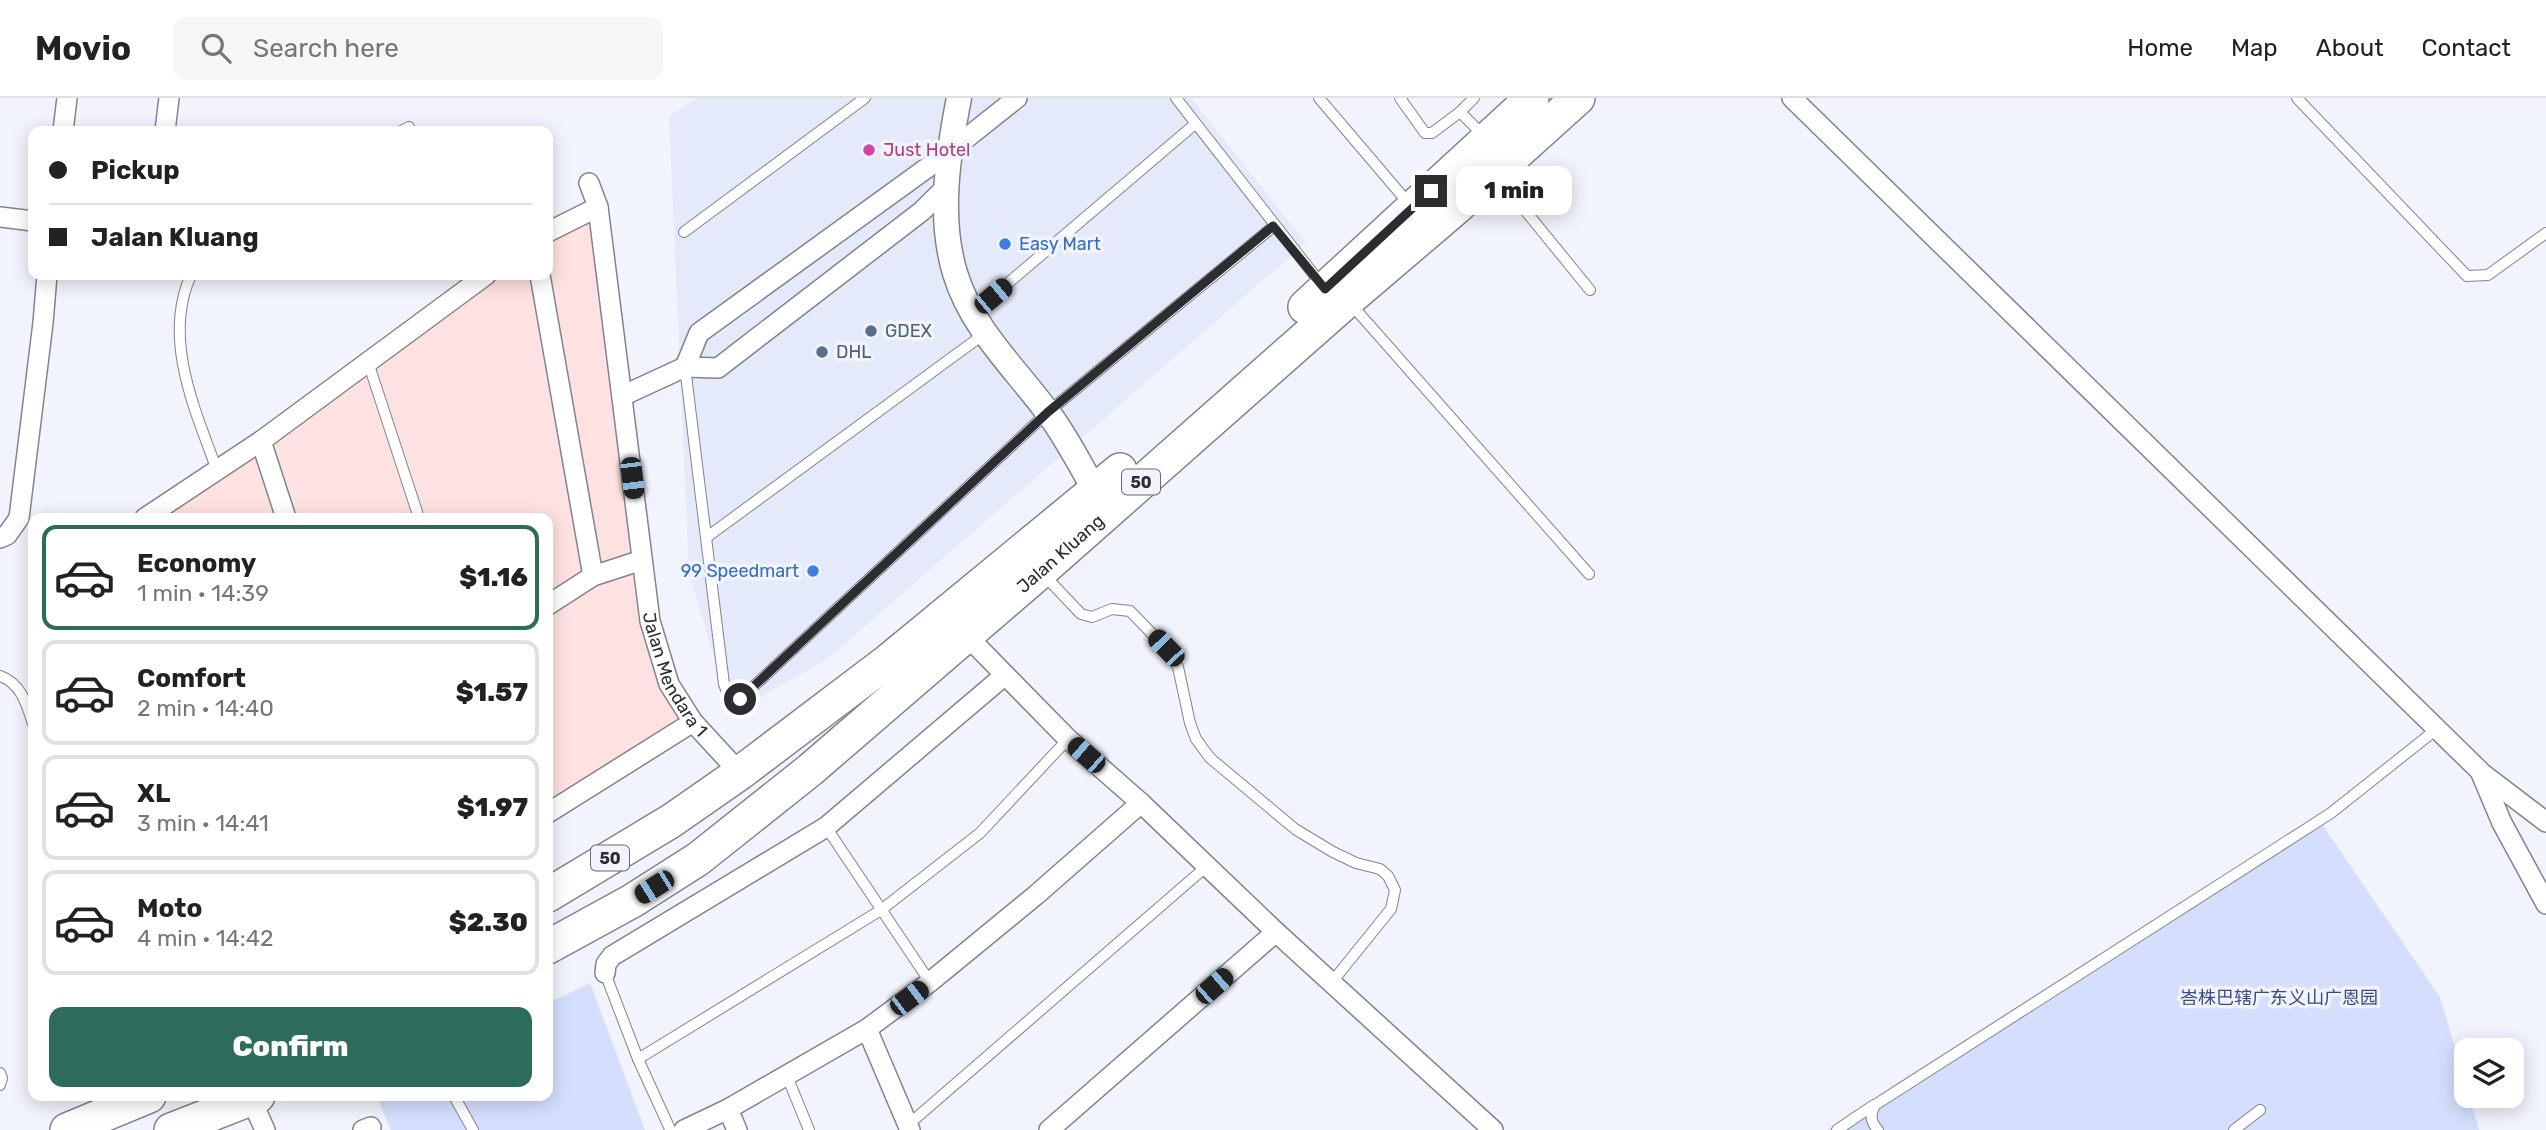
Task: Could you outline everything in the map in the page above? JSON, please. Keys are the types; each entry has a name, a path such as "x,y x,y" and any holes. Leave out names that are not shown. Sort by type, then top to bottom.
{"highway":[{"name":"Jalan Kluang","path":"553,944 632,901 698,859 810,771 1041,571 1336,294 1412,208 1532,98"},
{"name":"Jalan Kluang","path":"553,892 671,821 740,773 888,661 1336,294 1495,173 1578,98"},
{"path":"671,821 659,847 666,863 674,865 698,859"},
{"path":"67,1130 137,1101"},
{"path":"171,1130 245,1101"}],"street":[{"path":"64,126 67,98"},
{"path":"166,126 169,98"},
{"path":"959,98 949,152 948,185 949,241 955,273 978,323 1048,412 1096,492"},
{"path":"685,367 699,333 949,152 1017,98"},
{"path":"1792,98 2480,771 2546,822"},
{"name":"Jalan Mendara 1","path":"589,183 598,207 650,621 668,684 694,722 740,773"},
{"path":"622,396 685,367 718,368 922,211 948,185"},
{"path":"553,230 598,207"},
{"path":"0,217 28,220"},
{"path":"0,538 7,535 19,518 47,280"},
{"path":"152,513 261,441 479,280"},
{"path":"541,280 593,576"},
{"path":"261,441 284,513"},
{"path":"553,602 593,576 642,560"},
{"path":"966,635 1068,739 1141,803 1332,982 1478,1126"},
{"path":"605,973 606,964 612,956 826,827 1005,675"},
{"path":"553,810 694,722"},
{"path":"2480,771 2513,845 2546,904"},
{"path":"684,1130 728,1110 867,1029 930,982 1141,803"},
{"path":"632,901 646,935"},
{"path":"1049,1130 1276,932"},
{"path":"867,1029 909,1127"},
{"path":"256,1101 265,1130"},
{"path":"728,1110 737,1130"}],"lane":[{"path":"684,232 865,98"},
{"path":"1176,98 1273,226 1589,574"},
{"path":"1319,98 1412,208"},
{"path":"1400,98 1426,133 1432,133 1474,98"},
{"path":"2297,98 2467,276 2488,275 2546,233"},
{"path":"1460,112 1487,139"},
{"path":"707,537 978,323 1195,124"},
{"path":"1495,173 1590,290"},
{"path":"685,367 724,684 728,694 734,699 740,699 1048,412 1273,226"},
{"path":"189,280 183,293 179,338 193,405 217,470"},
{"path":"368,362 417,513"},
{"path":"1041,571 1081,614 1092,617 1112,609 1130,611 1166,648 1178,667 1196,739 1210,758 1295,829 1356,863 1380,869 1388,876 1395,890 1391,909 1332,982"},
{"path":"0,676 15,685 28,708"},
{"path":"1837,1130 2331,813 2438,728"},
{"path":"638,1059 881,910 980,834 1068,739"},
{"path":"826,827 930,982"},
{"path":"909,1127 1207,866"},
{"path":"605,973 638,1059 671,1130"},
{"path":"0,1073 0,1086"},
{"path":"787,1076 809,1130"},
{"path":"457,1101 473,1130"},
{"path":"1875,1105 1871,1114 1878,1130"},
{"path":"2234,1130 2260,1111"}],"shaded area":[{"path":"697,98 1191,98 1306,243 826,660 730,714 689,573 669,116"},
{"path":"603,198 657,619 674,679 704,726 553,817 553,513 142,513 263,432 468,280 553,280 553,223"}],"green space":[{"name":"峇株巴辖广东义山广恩园","path":"2317,817 2440,997 2454,1044 2454,1108 2473,1108 2479,1130 1827,1130"},
{"path":"590,983 645,1130 391,1130 378,1101 553,1101 553,1001"}],"place":[{"name":"Just Hotel","path":"869,150"},
{"name":"Easy Mart","path":"1005,244"},
{"name":"GDEX","path":"871,331"},
{"name":"DHL","path":"822,352"},
{"name":"99 Speedmart","path":"813,571"}],"route":[{"path":"740,699 1048,412 1273,226 1325,289 1431,191"}]}
